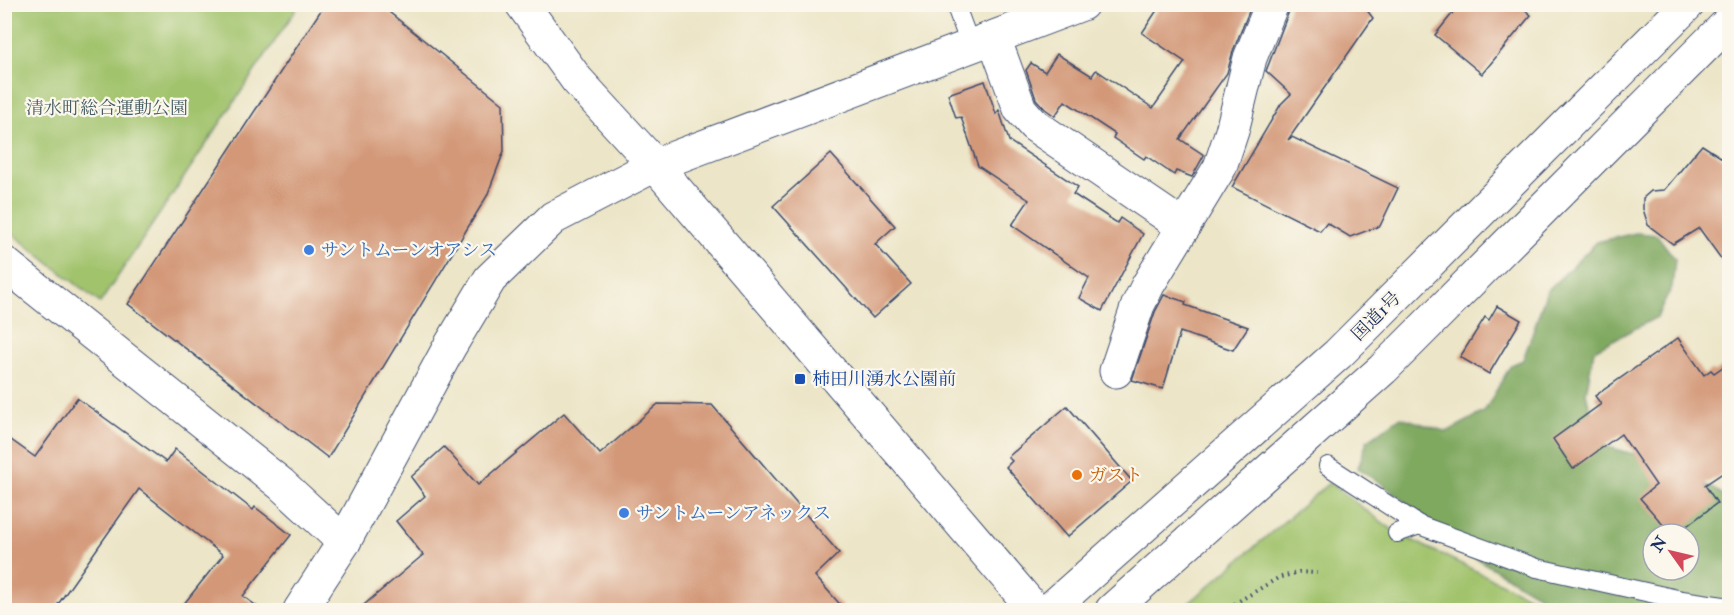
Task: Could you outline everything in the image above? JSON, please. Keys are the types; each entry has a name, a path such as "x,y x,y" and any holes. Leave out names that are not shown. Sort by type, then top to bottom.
{"main road":[{"path":"522,4 577,81 655,165 1035,610"},
{"path":"300,610 344,542 450,346 490,279 553,218 655,165 1082,4"},
{"path":"1116,371 1138,305 1148,285 1220,167 1232,131 1250,58 1272,4"},
{"name":"国道1号","path":"1049,610 1338,354 1688,4"},
{"path":"1112,610 1383,369 1730,21"},
{"path":"982,43 1020,109 1034,125 1184,227"},
{"path":"4,263 281,484 344,542"}],"lane":[{"path":"955,4 982,43"},
{"path":"1328,466 1419,525 1537,568 1682,600 1730,607"},
{"path":"1397,533 1419,525"}],"path":[{"path":"1224,610 1278,578 1299,572 1317,573"}],"green space":[{"name":"清水町総合運動公園","path":"4,5 299,5 100,303 5,228"},
{"path":"1636,233 1657,235 1675,259 1672,287 1657,317 1594,350 1586,393 1593,422 1604,446 1659,461 1676,476 1714,489 1729,499 1729,610 1563,610 1477,559 1385,486 1358,468 1367,441 1401,417 1447,432 1484,412 1511,365 1523,360 1547,291 1597,242"},
{"path":"1329,483 1397,533 1557,610 1181,610"}],"building":[{"name":"サントムーンオアシス","path":"325,4 379,4 503,104 504,151 487,196 328,458 128,304"},
{"path":"1161,4 1252,4 1233,51 1227,73 1180,139 1204,155 1192,177 1176,171 1174,175 1146,156 1144,159 1113,138 1115,134 1065,101 1055,116 1036,99 1026,70 1031,63 1045,72 1057,54 1092,76 1096,70 1153,108 1185,62 1142,33"},
{"path":"1290,4 1362,4 1373,18 1288,140 1292,137 1398,188 1380,226 1350,237 1327,223 1320,231 1232,187 1281,104 1291,94 1266,71"},
{"path":"1460,4 1518,4 1531,15 1482,74 1435,35"},
{"path":"985,81 996,114 999,110 1009,141 1078,187 1073,194 1117,223 1120,218 1143,234 1102,311 1079,298 1089,278 1012,225 1029,200 978,166 961,117 956,118 948,94"},
{"path":"1702,145 1730,163 1730,271 1699,228 1673,244 1648,225 1643,209 1643,198 1651,191 1664,190"},
{"path":"831,154 895,226 875,244 911,284 873,318 773,206"},
{"path":"1164,295 1186,302 1185,305 1248,327 1233,350 1180,332 1163,389 1132,380 1155,312"},
{"path":"1497,306 1521,320 1489,374 1460,357 1485,317 1489,320"},
{"path":"1678,338 1704,375 1711,370 1714,373 1730,362 1730,468 1705,485 1717,503 1692,522 1661,522 1640,498 1656,485 1621,434 1573,469 1553,439 1601,404 1595,396"},
{"path":"77,398 166,462 175,449 253,510 255,507 291,535 243,596 262,610 179,610 223,555 139,489 54,610 4,610 4,435 35,457"},
{"name":"サントムーンアネックス","path":"658,404 712,405 839,553 815,576 845,610 358,610 423,555 396,521 425,496 411,477 444,447 478,485 564,413 600,454"},
{"path":"1067,406 1132,481 1067,537 1006,467 1012,461 1008,457"}],"place":[{"name":"サントムーンオアシス","path":"309,250"},
{"name":"柿田川湧水公園前","path":"800,379"},
{"name":"ガスト","path":"1077,475"},
{"name":"サントムーンアネックス","path":"624,513"}]}
